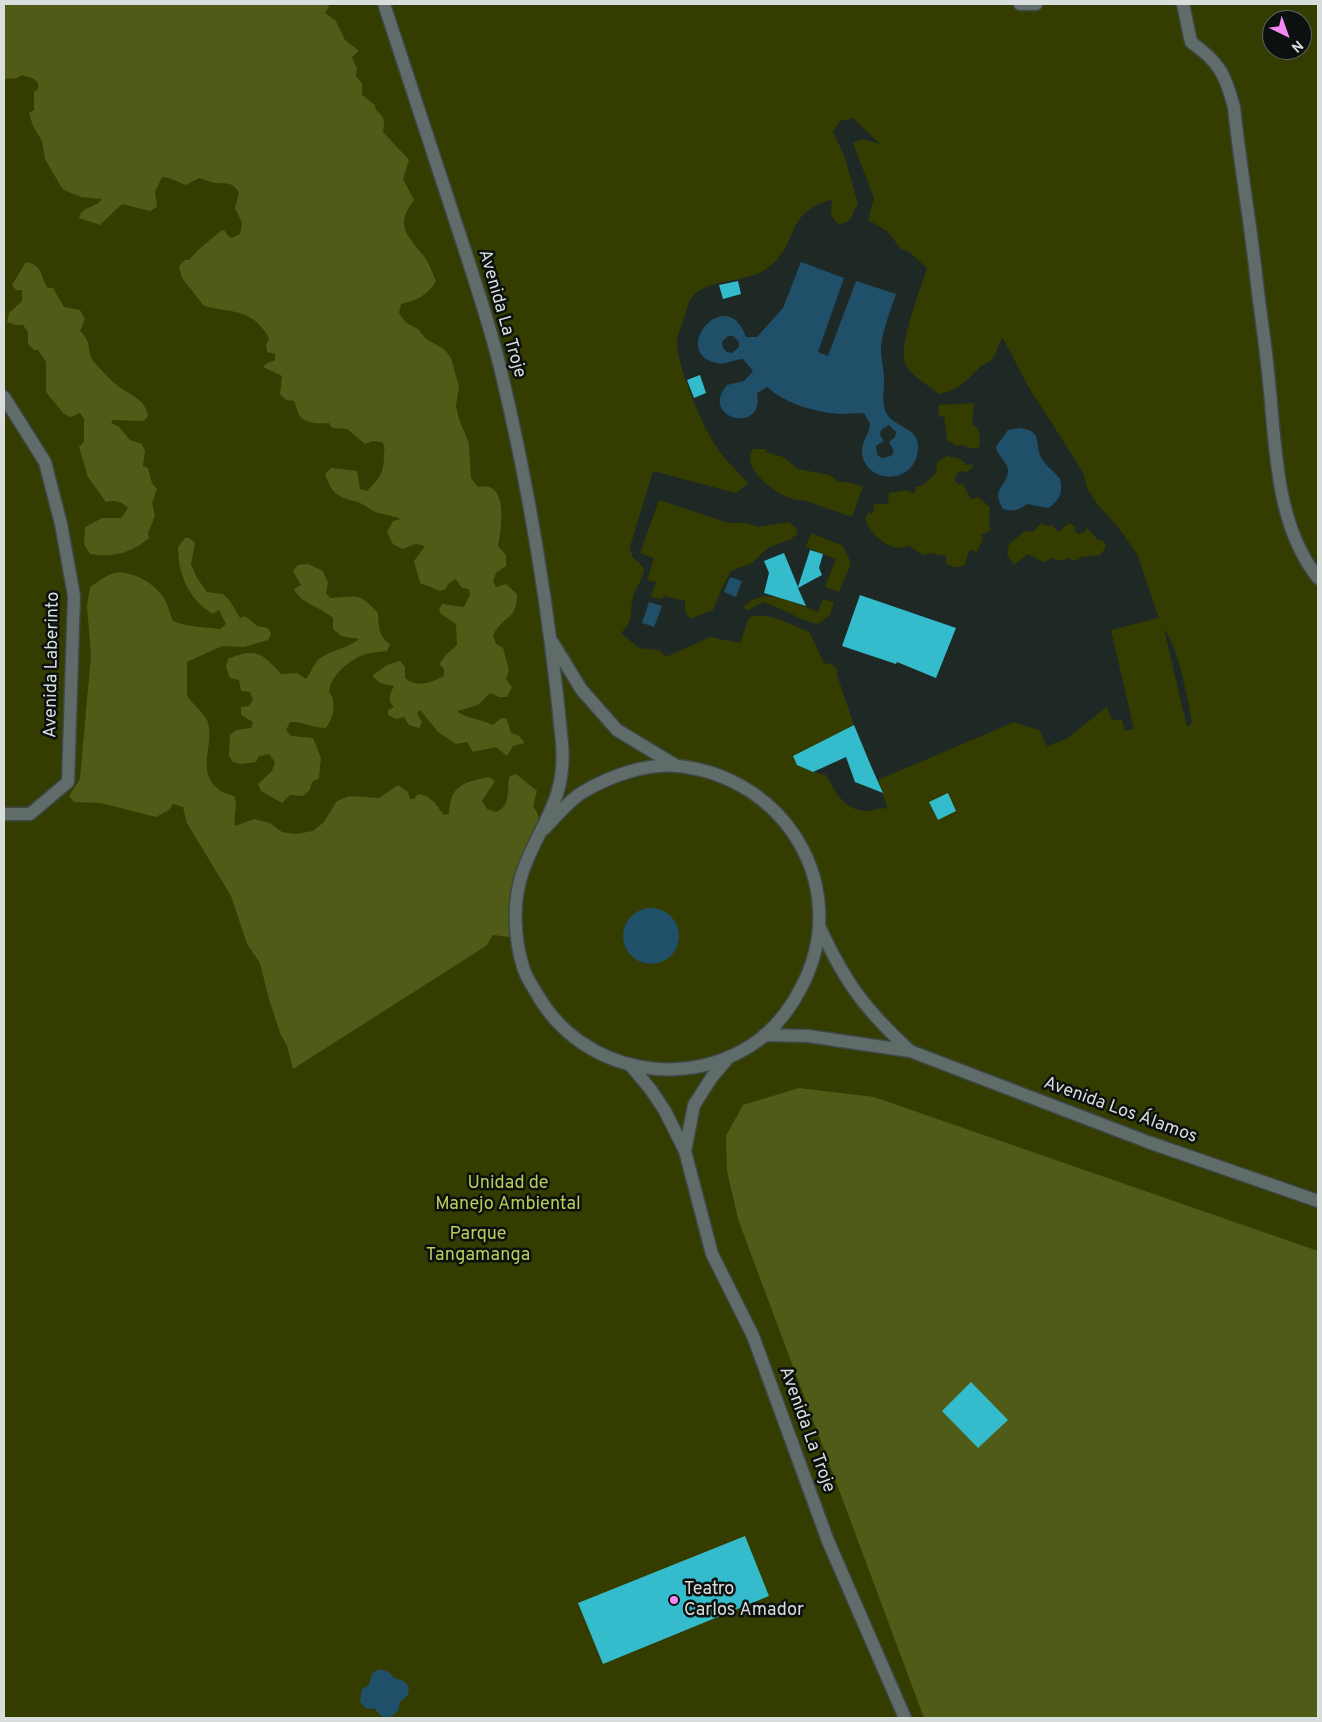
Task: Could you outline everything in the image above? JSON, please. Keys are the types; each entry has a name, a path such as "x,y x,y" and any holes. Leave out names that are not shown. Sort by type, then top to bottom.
{"street":[{"name":"Avenida La Troje","path":"384,4 468,259 499,365 531,513 552,641 555,691 562,748 560,787 544,829"},
{"path":"1020,4 1036,4"},
{"path":"1183,4 1191,42 1209,55 1226,77 1234,107 1268,366 1274,449 1281,488 1296,539 1309,566 1318,578"},
{"name":"Avenida Laberinto","path":"4,397 45,462 61,524 74,596 68,782 30,814 4,814"},
{"name":"Avenida La Troje","path":"552,641 581,689 617,730 675,765"},
{"path":"675,765 726,777 771,805 803,846 817,886 820,928 811,968 804,983 792,1005 764,1035 729,1057 681,1070 631,1066 585,1047 548,1014 524,971 515,923 522,874 544,829 580,794 625,772 675,765"},
{"name":"Avenida Los Álamos","path":"820,928 840,971 858,997 879,1022 910,1051"},
{"name":"Avenida Los Álamos","path":"764,1035 808,1036 910,1051 1148,1142 1318,1201"},
{"name":"Avenida La Troje","path":"685,1151 694,1105 712,1077 729,1057"},
{"name":"Avenida La Troje","path":"631,1066 652,1090 685,1151 712,1254 753,1336 828,1541 905,1718"}],"green space":[{"name":"Parque Tangamanga","path":"4,4 1318,4 1318,1718 4,1718","holes":["853,118 880,144 863,139 853,143 874,198 868,220 887,231 901,249 908,251 927,268 907,331 904,355 907,368 939,394 946,393 962,384 991,360 1003,338 1028,386 1083,472 1087,488 1097,504 1118,527 1137,554 1159,618 1111,630 1134,729 1125,731 1122,720 1112,720 1107,707 1066,739 1047,746 1039,730 1014,722 878,780 888,809 881,808 866,811 858,810 846,804 837,794 826,775 803,767 793,757 854,725 837,675 837,669 831,664 824,663 809,632 779,619 756,616 749,618 740,643 710,637 666,657 659,650 639,648 621,633 630,620 634,593 644,572 644,568 632,556 630,547 653,471 736,493 748,483 723,456 710,437 685,379 677,340 689,302 695,294 712,285 751,276 769,267 786,247 799,220 806,212 817,205 833,199 831,210 833,218 839,224 849,220 858,204 844,155 833,132 840,121","1164,629 1174,647 1185,687 1192,723 1187,727"]},
{"path":"4,4 327,4 329,7 325,13 336,21 345,40 359,51 352,57 357,69 356,76 362,84 362,95 375,105 376,110 384,120 383,132 409,160 403,179 414,200 405,216 405,229 427,261 436,281 421,297 401,304 399,313 405,322 418,329 426,339 444,349 451,358 459,387 456,406 469,444 471,478 478,487 488,487 495,491 501,507 502,518 498,546 506,555 506,566 496,573 493,581 496,587 506,584 517,594 515,609 493,635 496,644 503,648 509,670 506,679 512,687 507,697 499,697 490,693 478,705 457,711 465,716 493,725 501,718 507,719 511,733 518,735 525,743 513,746 507,756 496,747 473,752 467,742 456,744 438,732 420,710 417,713 422,722 419,728 409,725 404,717 396,719 388,715 388,710 394,707 390,694 394,686 380,683 372,676 387,665 400,661 405,667 405,678 414,683 430,682 444,676 444,669 439,664 457,645 456,624 441,614 439,610 442,604 464,607 470,595 469,589 462,588 456,579 448,584 446,589 440,591 420,583 414,561 425,546 416,544 402,549 393,544 387,532 393,521 401,519 378,513 360,503 343,498 332,489 325,474 331,468 357,471 360,489 367,491 382,471 384,445 382,442 373,441 365,444 347,429 332,428 329,423 316,423 300,417 294,401 286,400 280,394 282,376 263,367 275,360 275,354 267,352 266,345 269,338 262,328 256,321 241,313 204,306 182,278 179,266 185,260 189,260 222,230 232,238 240,234 242,223 235,208 239,193 237,189 228,184 215,183 199,178 186,185 162,177 155,192 157,207 150,211 122,204 100,225 79,218 83,211 97,204 102,199 81,197 64,190 45,159 42,141 33,126 29,113 34,110 34,92 38,89 38,83 34,79 22,75 17,78 4,79"},
{"path":"26,262 38,268 45,284 48,288 53,288 64,307 80,310 85,319 80,331 88,342 92,359 113,382 139,400 146,410 148,416 144,421 113,420 111,423 119,427 130,440 142,444 145,451 143,466 148,468 152,483 157,489 152,503 155,516 148,533 149,538 129,551 114,555 90,554 84,544 85,527 102,518 121,518 128,508 118,502 106,502 88,477 79,447 84,442 84,419 80,413 71,417 63,413 46,392 46,362 38,350 34,350 28,344 28,332 23,325 7,322 9,313 22,301 22,290 16,290 12,285"},
{"path":"974,403 972,424 979,431 980,446 975,449 961,445 957,446 947,440 944,416 938,417 939,405"},
{"path":"753,449 766,449 766,452 783,457 798,469 830,475 839,482 848,482 863,487 852,517 803,500 785,496 775,490 757,475 752,466 750,457"},
{"path":"947,456 960,459 967,465 972,464 973,467 967,472 959,471 954,480 959,485 963,484 971,499 978,497 990,507 989,523 991,530 981,535 983,539 976,553 974,550 969,550 965,565 957,567 945,562 947,557 944,554 938,556 934,553 923,555 909,546 897,548 887,545 873,533 865,518 869,512 870,514 873,512 874,504 888,504 889,493 903,491 903,489 914,494 916,487 923,485 936,473 937,462"},
{"path":"659,500 728,523 747,523 758,527 789,522 797,529 797,534 791,539 768,548 752,563 731,571 713,610 690,619 685,612 685,601 664,596 661,599 651,597 656,582 647,580 654,558 640,553"},
{"path":"1042,523 1047,526 1052,525 1058,532 1068,524 1072,524 1076,528 1074,531 1080,534 1086,531 1086,527 1098,540 1104,541 1106,547 1100,555 1082,557 1075,561 1068,558 1059,561 1053,558 1043,562 1028,554 1014,565 1007,554 1009,544 1025,531 1032,532"},
{"path":"811,533 843,546 851,563 839,592 825,587 836,559 806,547"},
{"path":"185,538 189,538 195,543 191,564 197,578 207,592 223,594 230,601 240,618 245,616 257,626 268,628 271,634 268,640 244,647 222,646 187,662 187,696 207,720 209,729 208,773 211,782 218,789 235,797 235,826 254,819 270,823 282,832 296,834 313,831 324,822 337,801 349,796 379,798 398,785 408,792 410,799 414,799 418,794 427,796 444,815 449,814 452,797 460,786 472,781 489,777 495,781 482,801 487,809 496,812 506,802 509,777 516,774 537,791 533,806 538,814 540,833 509,937 493,935 486,946 293,1069 287,1046 280,1033 269,999 260,963 247,944 231,896 187,823 183,807 173,804 169,810 156,817 101,803 74,802 69,796 80,779 91,655 87,606 90,587 114,573 137,576 151,585 162,596 173,621 190,626 220,629 226,624 219,610 213,614 204,608 186,585 178,557 178,547"},
{"path":"308,564 323,571 328,583 326,593 330,598 357,597 366,601 378,613 381,634 390,644 387,651 369,653 358,657 341,669 330,686 329,692 333,700 334,710 326,728 290,722 286,730 291,736 313,738 321,758 319,778 312,782 310,790 303,796 290,795 282,803 261,791 258,784 272,771 275,762 269,754 259,756 256,762 241,764 233,762 229,756 230,735 236,730 251,728 253,722 241,715 241,707 249,706 253,699 250,692 241,691 239,680 230,678 226,667 228,659 252,653 264,657 281,674 297,673 306,679 319,659 359,639 341,636 333,629 333,618 297,594 294,589 301,585 293,571 298,565"},
{"path":"764,596 782,598 818,612 823,599 834,602 830,615 818,624 763,602 748,610 745,609 744,606 752,600"},
{"path":"799,1088 874,1097 1318,1251 1318,1718 924,1718 738,1219 727,1171 726,1136 743,1105"}],"water":[{"path":"801,262 844,278 818,352 828,356 856,281 896,294 881,343 884,376 883,399 885,410 889,416 912,433 916,439 918,446 917,456 913,465 906,472 888,477 879,475 865,463 862,449 870,424 864,413 840,414 811,409 783,398 767,387 757,393 757,406 752,415 734,418 726,413 721,406 720,397 727,385 744,381 753,371 743,359 720,364 703,356 698,346 700,335 706,325 716,318 727,316 737,322 746,337 757,337 783,308","holes":["728,336 733,336 739,342 739,347 732,353 727,352 723,348 722,342","889,425 896,432 895,437 889,442 894,451 891,456 882,458 877,455 876,446 884,441 880,435 881,430"]},
{"path":"1019,428 1032,432 1035,435 1042,459 1060,479 1060,496 1048,508 1027,504 1019,509 1003,509 998,497 1008,469 996,447 1008,430"},
{"path":"730,577 742,581 736,597 724,592"},
{"path":"649,602 662,606 654,627 642,623"},
{"path":"651,908 662,910 671,916 677,925 679,936 677,947 671,956 662,962 651,964 640,962 631,956 625,947 623,936 625,925 631,916 640,910"},
{"path":"378,1669 389,1672 394,1678 404,1681 409,1687 408,1695 399,1703 399,1710 389,1718 381,1716 375,1709 365,1708 360,1701 362,1689 369,1685 372,1674"}],"building":[{"path":"738,281 741,294 723,299 719,285"},
{"path":"700,375 706,393 694,398 687,380"},
{"path":"810,550 823,554 819,568 822,575 798,588 806,606 764,593 769,573 764,561 784,553 798,587"},
{"path":"860,595 956,628 936,678 897,662 896,664 842,646"},
{"path":"854,725 883,793 855,782 846,757 813,772 797,765 793,756"},
{"path":"948,793 956,811 938,820 929,802"},
{"path":"971,1382 1008,1420 978,1448 942,1411"},
{"name":"Teatro Carlos Amador","path":"745,1536 769,1596 603,1664 578,1603"}],"place":[{"name":"Teatro Carlos Amador","path":"674,1600"}],"park label":[{"name":"Unidad de Manejo Ambiental","path":"508,1194"}]}
